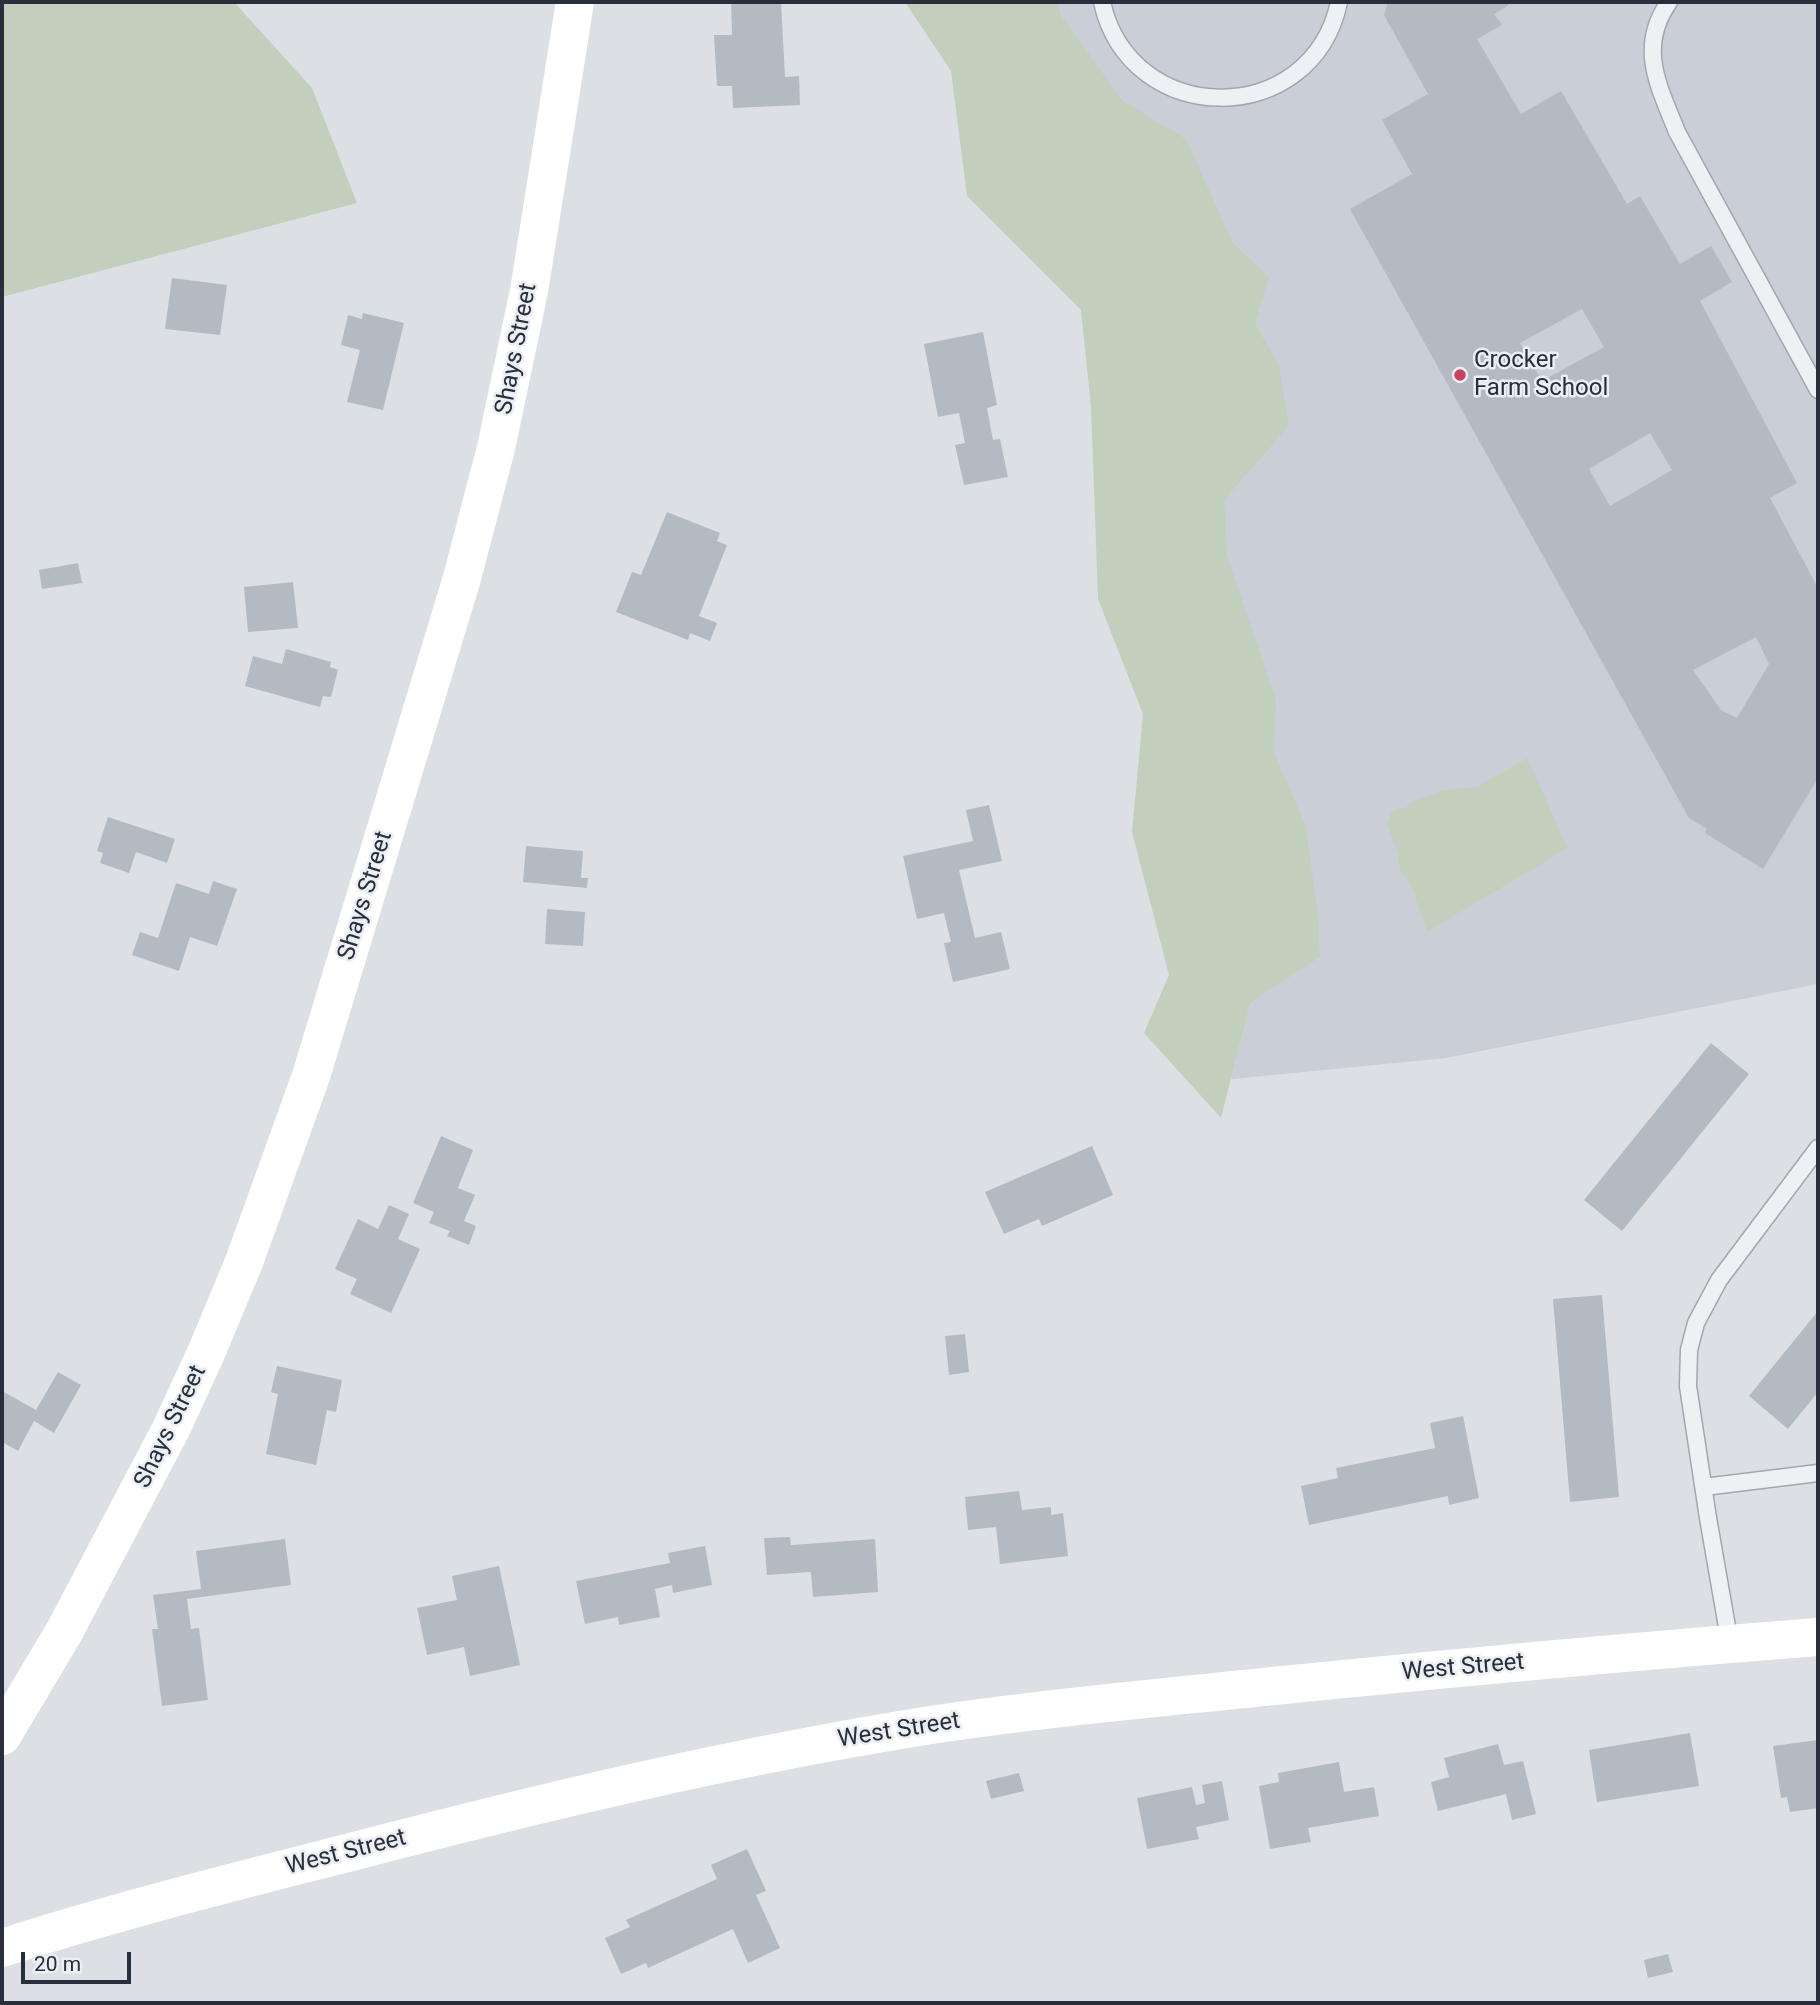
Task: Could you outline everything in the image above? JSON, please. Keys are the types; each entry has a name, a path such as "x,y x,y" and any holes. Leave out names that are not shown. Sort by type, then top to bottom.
{"main road":[{"name":"Shays Street","path":"2,1737 88,1588 189,1391 244,1262 311,1076 458,590 496,448 529,291 575,2"},
{"name":"West Street","path":"2,1948 210,1888 533,1805 835,1741 948,1723 1126,1701 1410,1672 1818,1637"}],"lane":[{"path":"1102,2 1112,31 1122,48 1149,76 1183,93 1222,99 1260,92 1294,74 1320,46 1330,30 1339,2"},
{"path":"1669,2 1658,19 1652,40 1654,68 1663,99 1677,132 1818,390"},
{"path":"1730,1644 1688,1386 1687,1364 1696,1323 1718,1280 1818,1148"},
{"path":"1704,1488 1818,1473"}],"shaded area":[{"name":"Crocker Farm School","path":"1031,2 1818,2 1818,984 1446,1058 1223,1080"}],"green space":[{"path":"2,2 234,2 312,88 357,203 2,297"},
{"path":"905,2 1058,2 1060,14 1123,101 1186,139 1233,243 1269,277 1255,323 1279,366 1289,426 1224,500 1227,555 1276,700 1274,752 1306,827 1318,917 1320,957 1250,1003 1221,1118 1144,1033 1169,975 1132,832 1143,714 1098,599 1091,407 1081,310 967,196 951,71"},
{"path":"1527,758 1568,848 1427,932 1412,888 1400,870 1398,853 1387,824 1392,811 1407,807 1410,803 1442,790 1477,787"}],"building":[{"path":"731,2 781,2 785,77 799,76 800,105 733,108 732,86 717,86 714,35 732,35"},
{"path":"1388,2 1507,2 1509,5 1494,14 1502,25 1477,39 1521,114 1561,91 1627,204 1640,196 1680,264 1711,246 1732,282 1700,301 1797,483 1770,498 1818,588 1818,778 1763,869 1705,833 1707,829 1689,818 1350,209 1412,174 1382,120 1428,94 1384,15","holes":["1582,309 1604,347 1542,381 1520,343","1650,433 1672,470 1610,506 1589,469","1756,637 1769,664 1737,718 1721,710 1693,670"]},
{"path":"172,278 227,285 220,335 165,329"},
{"path":"363,313 404,323 383,410 347,402 360,350 341,345 348,315 362,319"},
{"path":"983,332 997,405 987,408 993,440 1000,439 1008,477 964,485 955,445 965,443 959,413 938,417 924,344"},
{"path":"667,512 720,533 717,541 727,545 699,616 717,623 710,641 690,633 688,640 616,612 632,572 641,575"},
{"path":"78,563 82,583 42,589 39,570"},
{"path":"293,582 298,628 248,632 244,587"},
{"path":"286,649 331,662 330,667 338,670 331,697 323,696 320,707 245,686 253,656 282,664"},
{"path":"989,805 1002,861 959,870 975,938 1001,932 1010,969 953,982 944,943 951,942 944,913 917,919 903,856 973,841 966,810"},
{"path":"108,817 175,839 167,863 136,852 129,873 100,863 103,853 97,851"},
{"path":"526,846 583,851 581,878 588,878 587,888 523,882"},
{"path":"213,881 237,889 217,946 190,937 179,971 132,955 140,932 158,938 176,883 209,894"},
{"path":"547,909 585,912 583,946 545,944"},
{"path":"1711,1043 1749,1074 1622,1231 1584,1200"},
{"path":"441,1136 473,1150 458,1188 475,1195 464,1221 476,1226 469,1245 447,1236 450,1231 429,1223 434,1212 413,1203"},
{"path":"1092,1146 1113,1195 1042,1226 1039,1219 1004,1234 985,1192"},
{"path":"389,1205 409,1214 398,1239 420,1249 391,1313 350,1294 357,1279 335,1269 358,1219 378,1229"},
{"path":"1602,1295 1619,1497 1570,1502 1553,1299"},
{"path":"1818,1311 1818,1392 1788,1429 1749,1396"},
{"path":"965,1334 969,1372 949,1375 945,1336"},
{"path":"277,1366 342,1380 336,1412 327,1410 316,1465 266,1454 278,1394 271,1392"},
{"path":"58,1372 81,1385 54,1433 34,1421 18,1451 2,1442 2,1391 36,1410"},
{"path":"1463,1416 1479,1498 1449,1505 1448,1496 1309,1525 1301,1486 1338,1478 1336,1468 1435,1448 1430,1423"},
{"path":"1019,1491 1022,1510 1051,1507 1051,1515 1063,1513 1068,1556 1000,1564 996,1527 968,1530 965,1497"},
{"path":"790,1537 791,1545 875,1539 878,1592 813,1597 811,1572 767,1575 764,1538"},
{"path":"285,1539 291,1585 187,1599 191,1629 199,1628 208,1700 162,1706 152,1629 158,1629 153,1595 201,1589 196,1551"},
{"path":"705,1546 712,1585 673,1593 672,1585 655,1589 660,1617 619,1625 618,1617 585,1624 576,1581 670,1563 668,1553"},
{"path":"499,1566 520,1665 470,1676 464,1647 427,1655 417,1608 457,1600 452,1576"},
{"path":"1690,1733 1699,1786 1597,1802 1589,1750"},
{"path":"1818,1740 1818,1808 1790,1812 1787,1797 1781,1798 1773,1746"},
{"path":"1498,1744 1504,1765 1523,1761 1536,1814 1512,1820 1506,1794 1438,1811 1431,1782 1449,1777 1444,1758"},
{"path":"1339,1762 1344,1792 1374,1787 1379,1816 1308,1828 1311,1842 1270,1849 1259,1786 1279,1782 1278,1773"},
{"path":"1019,1773 1024,1791 991,1799 986,1781"},
{"path":"1222,1781 1229,1820 1196,1827 1199,1839 1147,1849 1137,1798 1192,1787 1196,1805 1205,1803 1202,1785"},
{"path":"747,1849 766,1891 756,1895 780,1948 748,1963 733,1929 648,1968 646,1963 621,1974 605,1938 630,1927 626,1920 717,1879 711,1865"},
{"path":"1668,1954 1673,1972 1648,1978 1644,1960"}],"place":[{"name":"Crocker Farm School","path":"1460,375"}]}
